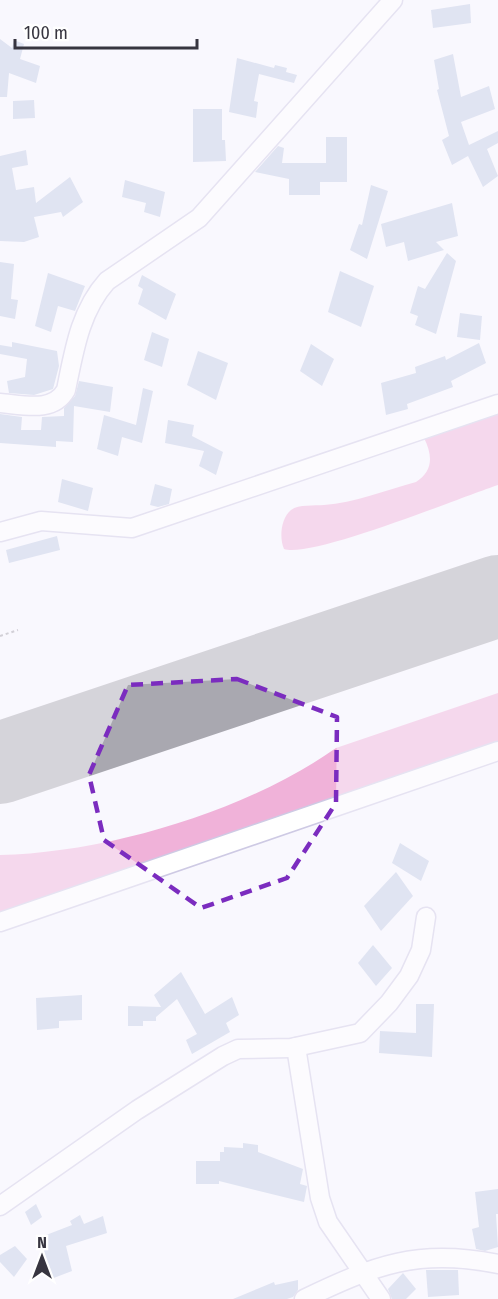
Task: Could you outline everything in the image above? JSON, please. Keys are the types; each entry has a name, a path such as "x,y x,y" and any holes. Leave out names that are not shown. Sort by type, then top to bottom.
{"street":[{"path":"0,403 46,405 61,399 66,390 83,321 94,295 107,281 199,218 393,0"},
{"path":"0,532 41,521 132,528 498,404"},
{"path":"0,922 498,751"},
{"path":"0,1206 137,1110 223,1056 238,1049 296,1047 360,1034 410,976 421,950 426,917"},
{"path":"296,1047 320,1198 328,1222 381,1299"},
{"path":"304,1299 362,1271 408,1259 468,1258 498,1264"}],"path":[{"path":"0,636 18,630"}],"highlighted area":[{"path":"237,679 337,717 336,803 287,878 201,908 104,840 89,775 128,685"}],"shaded area":[{"path":"498,414 498,485 354,536 299,550 284,549 282,528 285,518 294,508 347,502 416,482 426,473 430,463 429,451 424,438"},
{"path":"498,693 498,749 0,915 0,855 85,846 130,837 176,824 262,791 336,748"}],"building":[{"path":"470,4 471,23 433,28 431,10"},
{"path":"0,39 12,48 14,40 24,44 20,59 40,66 36,83 9,73 7,97 0,97"},
{"path":"453,54 461,97 489,86 495,109 461,122 469,145 498,131 498,143 487,149 498,176 483,187 468,156 452,165 442,140 449,136 437,90 439,89 434,60"},
{"path":"237,58 274,68 275,65 287,68 286,72 297,75 294,83 259,74 254,101 258,102 256,118 229,112"},
{"path":"34,100 35,118 13,119 13,101"},
{"path":"193,109 222,109 222,140 225,140 226,161 193,162"},
{"path":"326,137 347,137 347,182 320,182 320,195 289,195 289,179 255,172 278,146 284,148 282,163 326,163"},
{"path":"26,150 28,165 12,168 16,190 34,187 36,203 70,177 83,202 63,217 61,212 34,217 39,237 24,242 0,241 0,156"},
{"path":"125,180 165,192 160,217 144,212 146,203 122,197"},
{"path":"371,185 388,191 367,259 350,250 359,224 362,225"},
{"path":"452,203 458,236 436,242 444,250 408,261 404,242 386,247 381,224"},
{"path":"447,253 456,261 436,334 415,325 418,316 410,313 418,286 425,289"},
{"path":"0,262 14,264 11,299 18,300 15,319 0,316"},
{"path":"340,271 374,286 361,327 328,312"},
{"path":"48,273 85,286 75,311 58,306 51,332 35,326"},
{"path":"142,275 176,294 166,320 138,304 143,289 138,286"},
{"path":"460,313 482,316 480,340 457,337"},
{"path":"152,332 169,339 162,367 144,360"},
{"path":"12,342 57,351 59,366 53,389 34,395 9,393 7,381 25,377 27,359 0,354 0,345 12,347"},
{"path":"479,343 486,363 451,381 453,387 407,404 408,409 386,415 381,383 416,373 415,367 445,356 446,360"},
{"path":"311,344 334,359 322,386 300,371"},
{"path":"198,351 228,363 216,400 187,385"},
{"path":"79,381 113,387 110,412 74,406 73,442 56,441 56,447 0,443 0,414 22,417 21,430 41,430 42,417 64,416 64,408 75,396"},
{"path":"143,388 153,391 142,443 122,437 118,456 97,449 104,415 136,425"},
{"path":"168,420 194,425 192,436 223,452 216,475 199,466 204,451 165,443"},
{"path":"62,479 93,488 88,511 58,502"},
{"path":"155,484 172,489 169,504 158,507 150,505"},
{"path":"57,536 60,550 9,563 6,550"},
{"path":"400,843 429,861 421,881 392,863"},
{"path":"396,872 413,896 381,931 364,906"},
{"path":"373,945 392,968 376,986 358,963"},
{"path":"181,972 205,1014 232,997 239,1015 226,1023 230,1032 192,1054 186,1040 197,1034 177,999 156,1017 156,1021 143,1021 143,1026 128,1026 128,1006 161,1007 154,995"},
{"path":"82,995 82,1020 59,1021 59,1028 37,1030 36,998"},
{"path":"416,1004 434,1004 432,1057 379,1053 380,1031 416,1033"},
{"path":"243,1143 258,1145 258,1152 303,1169 300,1184 307,1186 304,1202 219,1181 219,1184 196,1184 196,1161 220,1161 220,1152 224,1152 224,1147 243,1148"},
{"path":"498,1189 498,1214 496,1214 498,1247 485,1251 476,1249 472,1229 479,1227 475,1192"},
{"path":"36,1204 42,1217 31,1225 25,1212"},
{"path":"80,1215 84,1224 103,1216 107,1233 66,1246 72,1271 51,1279 41,1237 72,1225 70,1221"},
{"path":"15,1246 27,1259 14,1277 0,1262 0,1255"},
{"path":"426,1270 458,1270 459,1295 428,1297"},
{"path":"403,1273 416,1289 406,1299 392,1299 388,1289"},
{"path":"298,1280 298,1290 293,1297 287,1299 233,1299 274,1282 275,1285"}],"runway":[{"path":"0,763 498,596"}]}
